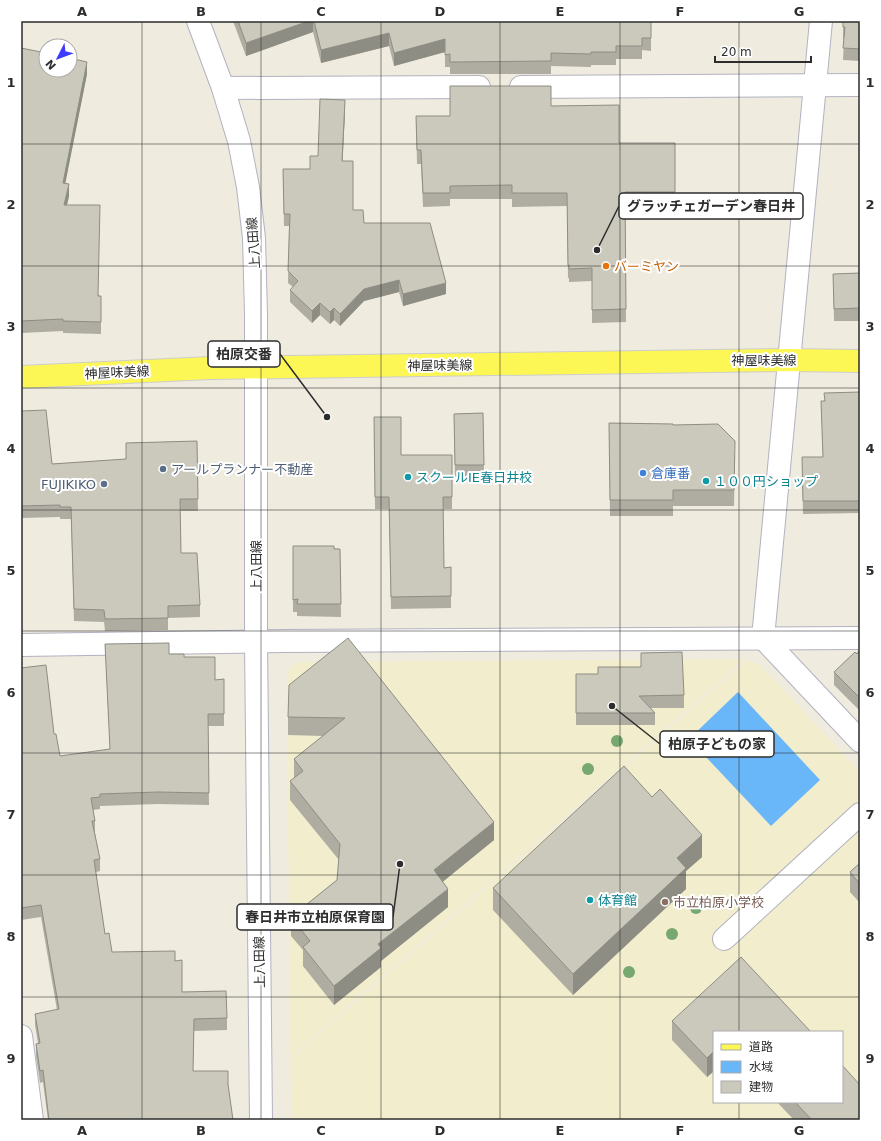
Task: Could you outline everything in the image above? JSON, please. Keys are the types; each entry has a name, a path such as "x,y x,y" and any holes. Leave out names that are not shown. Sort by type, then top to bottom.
{"main road":[{"name":"神屋味美線","path":"21,377 256,367 789,360 860,361"}],"street":[{"name":"上八田線","path":"198,21 223,88 239,141 248,187 254,238 260,1120"},
{"path":"821,21 764,638 860,741"},
{"path":"223,88 860,85"},
{"path":"21,645 256,641 860,638"},
{"path":"724,939 860,814"},
{"path":"21,1036 32,1120"}],"shaded area":[{"path":"745,659 290,1057 287,672 298,662"},
{"name":"市立柏原小学校","path":"747,660 761,666 860,772 860,1120 292,1120 290,1059"}],"water":[{"path":"738,692 820,780 771,826 689,739"}],"building":[{"path":"238,21 309,21 246,43"},
{"path":"314,21 651,21 651,38 642,38 642,46 616,46 616,52 591,52 591,54 551,53 551,61 450,62 450,54 445,55 445,39 394,53 389,33 321,50"},
{"path":"843,21 860,21 860,49 843,48 845,27 843,27"},
{"path":"21,48 38,51 38,78 78,78 78,60 87,62 63,183 69,184 64,205 100,205 98,296 101,296 101,322 63,321 63,319 21,321"},
{"path":"450,86 551,86 551,106 619,105 619,143 675,143 675,192 625,192 626,309 592,310 592,268 569,269 567,193 512,193 512,185 450,186 450,193 423,193 421,150 417,150 416,116 450,116"},
{"path":"320,99 345,100 342,161 353,161 353,210 363,210 364,223 430,223 446,283 403,294 399,280 364,289 340,314 334,308 330,312 320,303 312,311 290,290 298,281 288,271 290,214 284,214 283,169 310,169 310,156 318,156"},
{"path":"860,273 860,308 834,309 833,274"},
{"path":"860,392 860,501 803,501 802,457 823,457 821,401 825,401 824,393"},
{"path":"46,410 52,464 126,459 126,443 197,441 198,499 180,499 181,553 197,553 200,605 168,606 168,618 105,619 104,610 74,609 71,507 60,507 60,505 21,506 21,411"},
{"path":"483,413 484,465 455,465 454,414"},
{"path":"374,417 401,417 401,455 452,455 452,497 443,497 444,568 451,567 451,596 391,597 389,497 375,497"},
{"path":"609,423 673,425 718,424 735,441 734,490 673,490 673,500 610,500"},
{"path":"293,546 334,546 334,549 340,549 341,604 297,604 298,599 293,600"},
{"path":"348,638 494,822 434,870 448,889 378,944 381,948 334,986 303,947 310,941 291,917 337,880 340,844 290,781 303,771 294,759 345,718 288,717 289,685"},
{"path":"169,643 169,654 184,654 184,657 215,657 215,680 224,679 224,714 208,714 209,793 158,792 100,794 100,797 91,798 95,821 92,821 100,859 94,860 105,934 109,933 112,952 175,951 175,961 182,960 182,992 226,991 227,1018 194,1019 193,1071 228,1071 228,1084 233,1120 49,1120 43,1070 40,1071 36,1044 40,1043 35,1014 59,1009 41,905 21,908 21,668 46,665 54,734 56,734 60,756 110,749 105,644"},
{"path":"860,650 860,698 834,672 855,652 857,654"},
{"path":"682,652 684,695 639,696 655,713 576,713 576,674 598,674 598,667 641,667 641,653"},
{"name":"体育館","path":"624,766 652,797 660,789 702,835 677,858 686,868 573,974 493,888"},
{"path":"860,863 860,884 850,872"},
{"path":"741,957 810,1031 713,1031 713,1052 707,1058 672,1021"},
{"path":"843,1066 860,1085 860,1120 812,1120 796,1103 843,1103"}],"place":[{"name":"グラッチェガーデン春日井","path":"597,250"},
{"name":"バーミヤン","path":"606,266"},
{"name":"柏原交番","path":"327,417"},
{"name":"アールプランナー不動産","path":"163,469"},
{"name":"倉庫番","path":"643,473"},
{"name":"スクールIE春日井校","path":"408,477"},
{"name":"１００円ショップ","path":"706,481"},
{"name":"FUJIKIKO","path":"104,484"},
{"name":"柏原子どもの家","path":"612,706"},
{"name":"春日井市立柏原保育園","path":"400,864"},
{"name":"体育館","path":"590,900"},
{"name":"市立柏原小学校","path":"665,902"}]}
